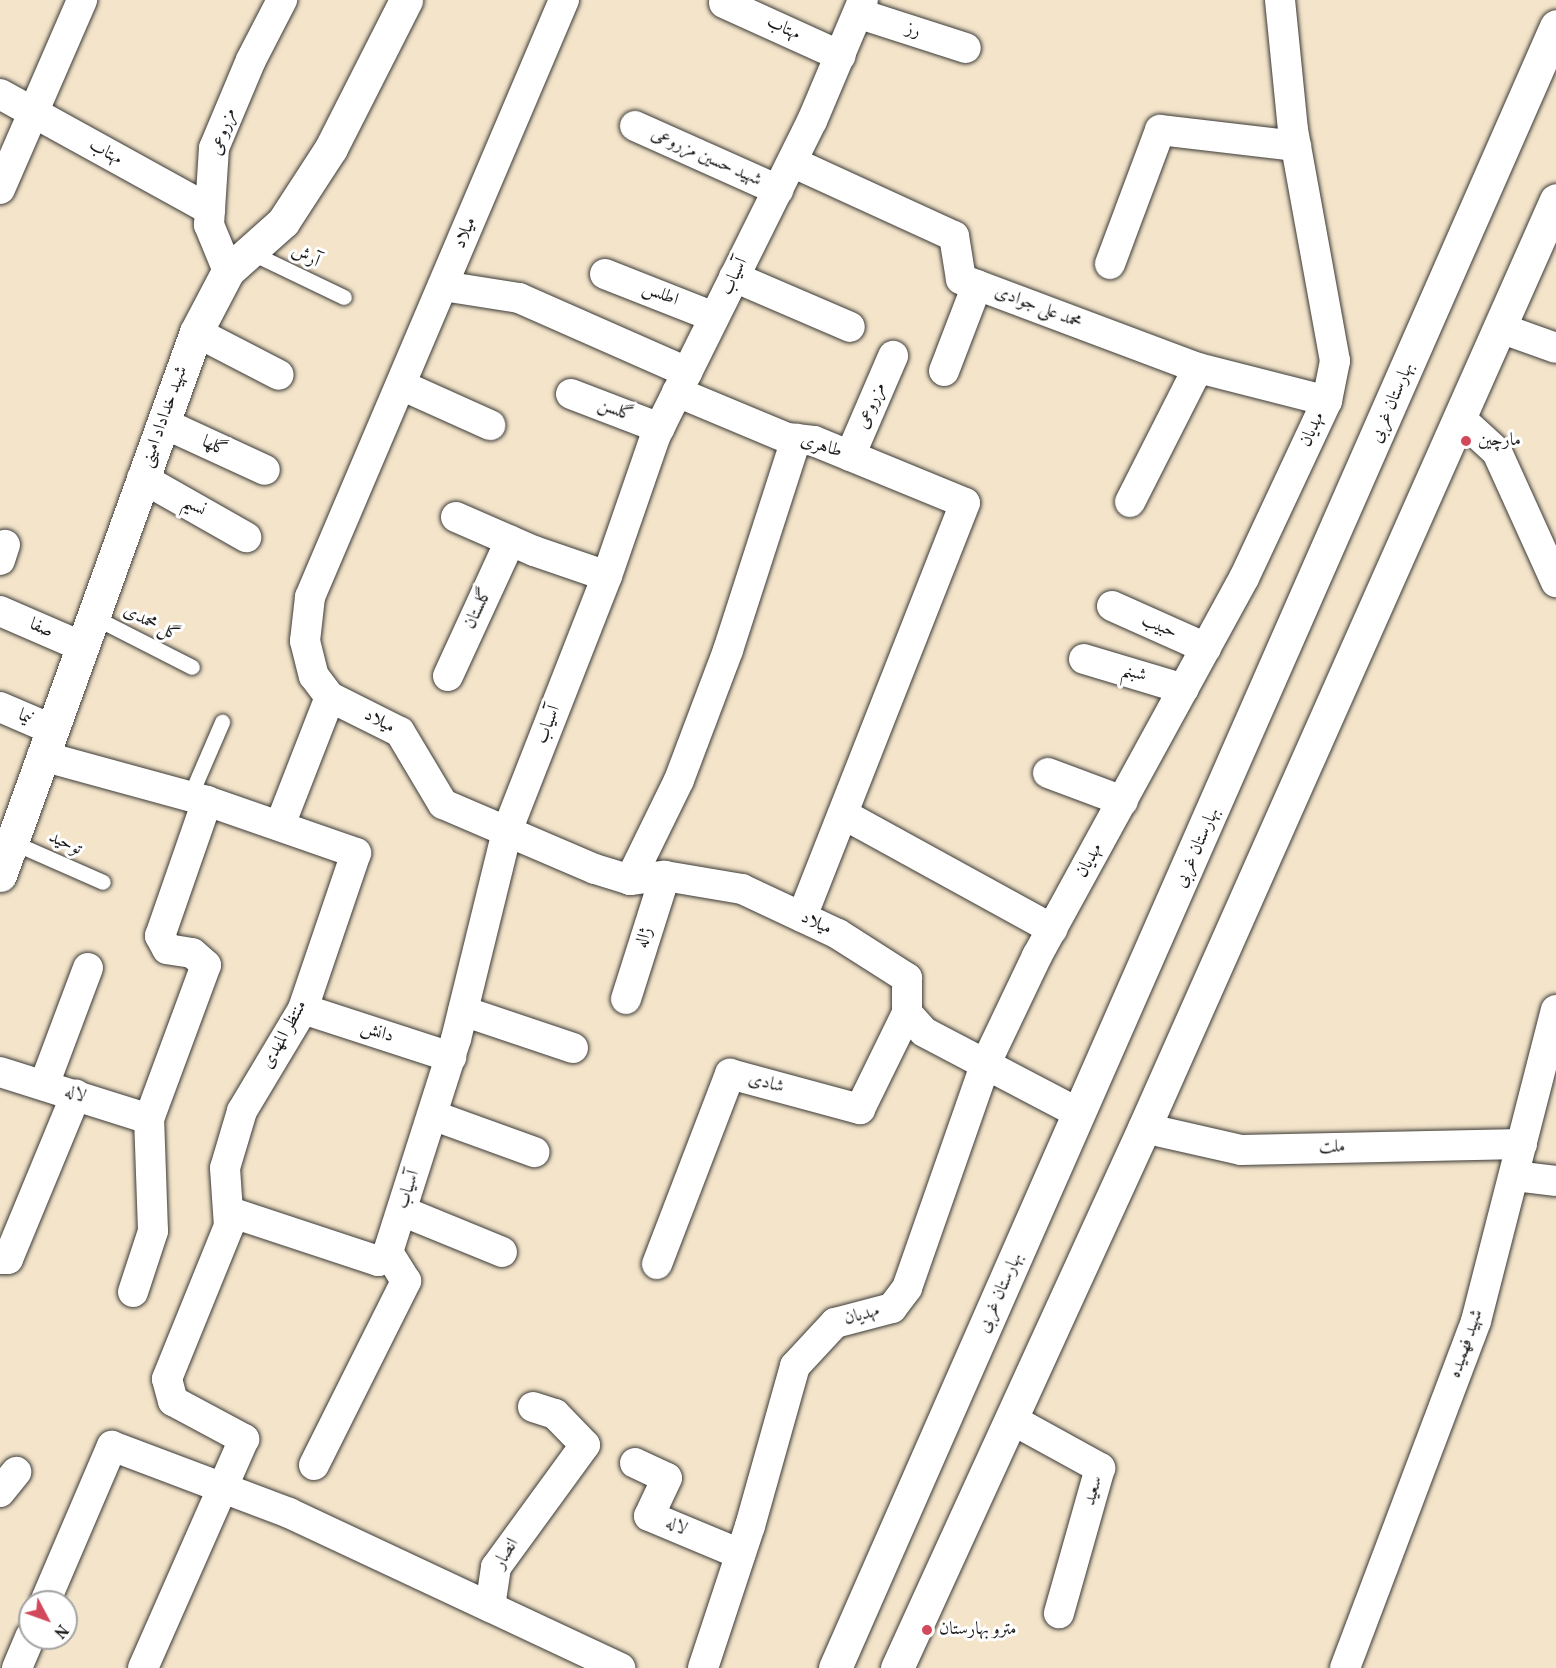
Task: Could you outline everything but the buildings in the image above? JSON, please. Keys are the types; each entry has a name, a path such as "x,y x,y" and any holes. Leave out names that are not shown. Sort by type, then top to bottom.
{"main road":[{"name":"شهید خداداد امینی","path":"0,874 196,332 239,262 283,222 331,148 406,0"},
{"name":"بهارستان غربی","path":"835,1668 1556,26"},
{"path":"897,1668 1144,1128 1461,419 1556,200"}],"street":[{"path":"0,189 31,113 82,0"},
{"name":"مزروعی","path":"239,262 209,225 214,148 251,60 282,0"},
{"name":"میلاد","path":"564,0 310,597 305,641 314,676 330,697 400,732 443,804 630,880 665,876 742,890 802,917 838,934 907,978 907,1013"},
{"name":"مهدیان","path":"703,1668 740,1554 795,1366 835,1323 892,1308 907,1287 986,1065 1052,929 1244,578 1327,401 1335,362 1296,146 1280,0"},
{"name":"مهتاب","path":"724,3 841,56"},
{"name":"آسیاب","path":"388,1252 451,1057 507,831 607,576 660,428 792,162 862,7"},
{"name":"رز","path":"862,7 966,48"},
{"name":"مهتاب","path":"0,94 210,210"},
{"name":"شهید حسین مزروعی","path":"635,126 778,190"},
{"path":"1110,264 1160,130 1296,146"},
{"name":"محمد علی جوادی","path":"792,162 954,236 961,279 1198,368 1327,401"},
{"name":"اطلس","path":"605,274 714,317"},
{"path":"734,278 850,327"},
{"path":"944,371 977,285"},
{"name":"طاهری","path":"443,286 519,298 796,438 814,441 965,503 843,814"},
{"path":"1500,328 1556,348"},
{"path":"196,332 279,375"},
{"name":"مزروعی","path":"850,456 893,356"},
{"path":"1130,502 1198,368"},
{"path":"401,385 490,425"},
{"name":"گلسن","path":"571,394 660,428"},
{"path":"1461,419 1497,452 1556,582"},
{"name":"گلها","path":"163,423 265,470"},
{"path":"630,880 679,780 720,672 796,438"},
{"name":"نسیم","path":"142,478 246,537"},
{"path":"456,518 510,541 607,576"},
{"name":"گلستان","path":"448,676 510,541"},
{"name":"حبیب","path":"1112,606 1206,648"},
{"name":"صفا","path":"0,611 81,646"},
{"name":"شبنم","path":"1084,659 1184,689"},
{"path":"280,825 330,697"},
{"name":"نیما","path":"0,707 46,743"},
{"name":"منتظر المهدی","path":"46,743 356,853 303,1009 242,1110 225,1168 230,1212 210,1280 167,1378 173,1401 244,1439 224,1487"},
{"path":"1048,773 1123,801"},
{"path":"133,1293 153,1231 149,1119 206,965 192,954 168,949 160,936 199,799"},
{"path":"802,917 843,814 1052,929"},
{"name":"ژاله","path":"626,999 665,876"},
{"path":"44,1085 88,968"},
{"name":"دانش","path":"303,1009 451,1057"},
{"name":"شهید فهمیده","path":"1345,1668 1476,1321 1556,1010"},
{"path":"463,1011 573,1048"},
{"path":"907,1013 924,1032 1080,1114"},
{"name":"شادی","path":"657,1263 730,1074 860,1109 907,1013"},
{"name":"لاله","path":"0,1072 149,1119"},
{"path":"0,1260 8,1259 76,1095"},
{"path":"432,1115 534,1152"},
{"name":"ملت","path":"1144,1128 1241,1150 1522,1144"},
{"path":"1514,1176 1556,1181"},
{"path":"402,1211 502,1252"},
{"path":"230,1212 378,1261 388,1252 406,1281 314,1465"},
{"name":"انصار","path":"490,1607 496,1567 585,1445 555,1414 533,1407"},
{"name":"سعید","path":"1011,1419 1100,1468 1059,1613"},
{"path":"50,1590 112,1446 289,1513 620,1668"},
{"name":"لاله","path":"635,1463 667,1478 649,1516 740,1554"},
{"path":"143,1668 224,1487"},
{"path":"17,1668 25,1650"}],"lane":[{"name":"آرش","path":"239,262 344,297"},
{"name":"گل محمدی","path":"92,616 192,667"},
{"path":"199,799 222,722"},
{"name":"توحید","path":"12,842 103,882"}],"place":[{"name":"مارچین","path":"1466,441"},
{"name":"مترو بهارستان","path":"927,1630"}]}
